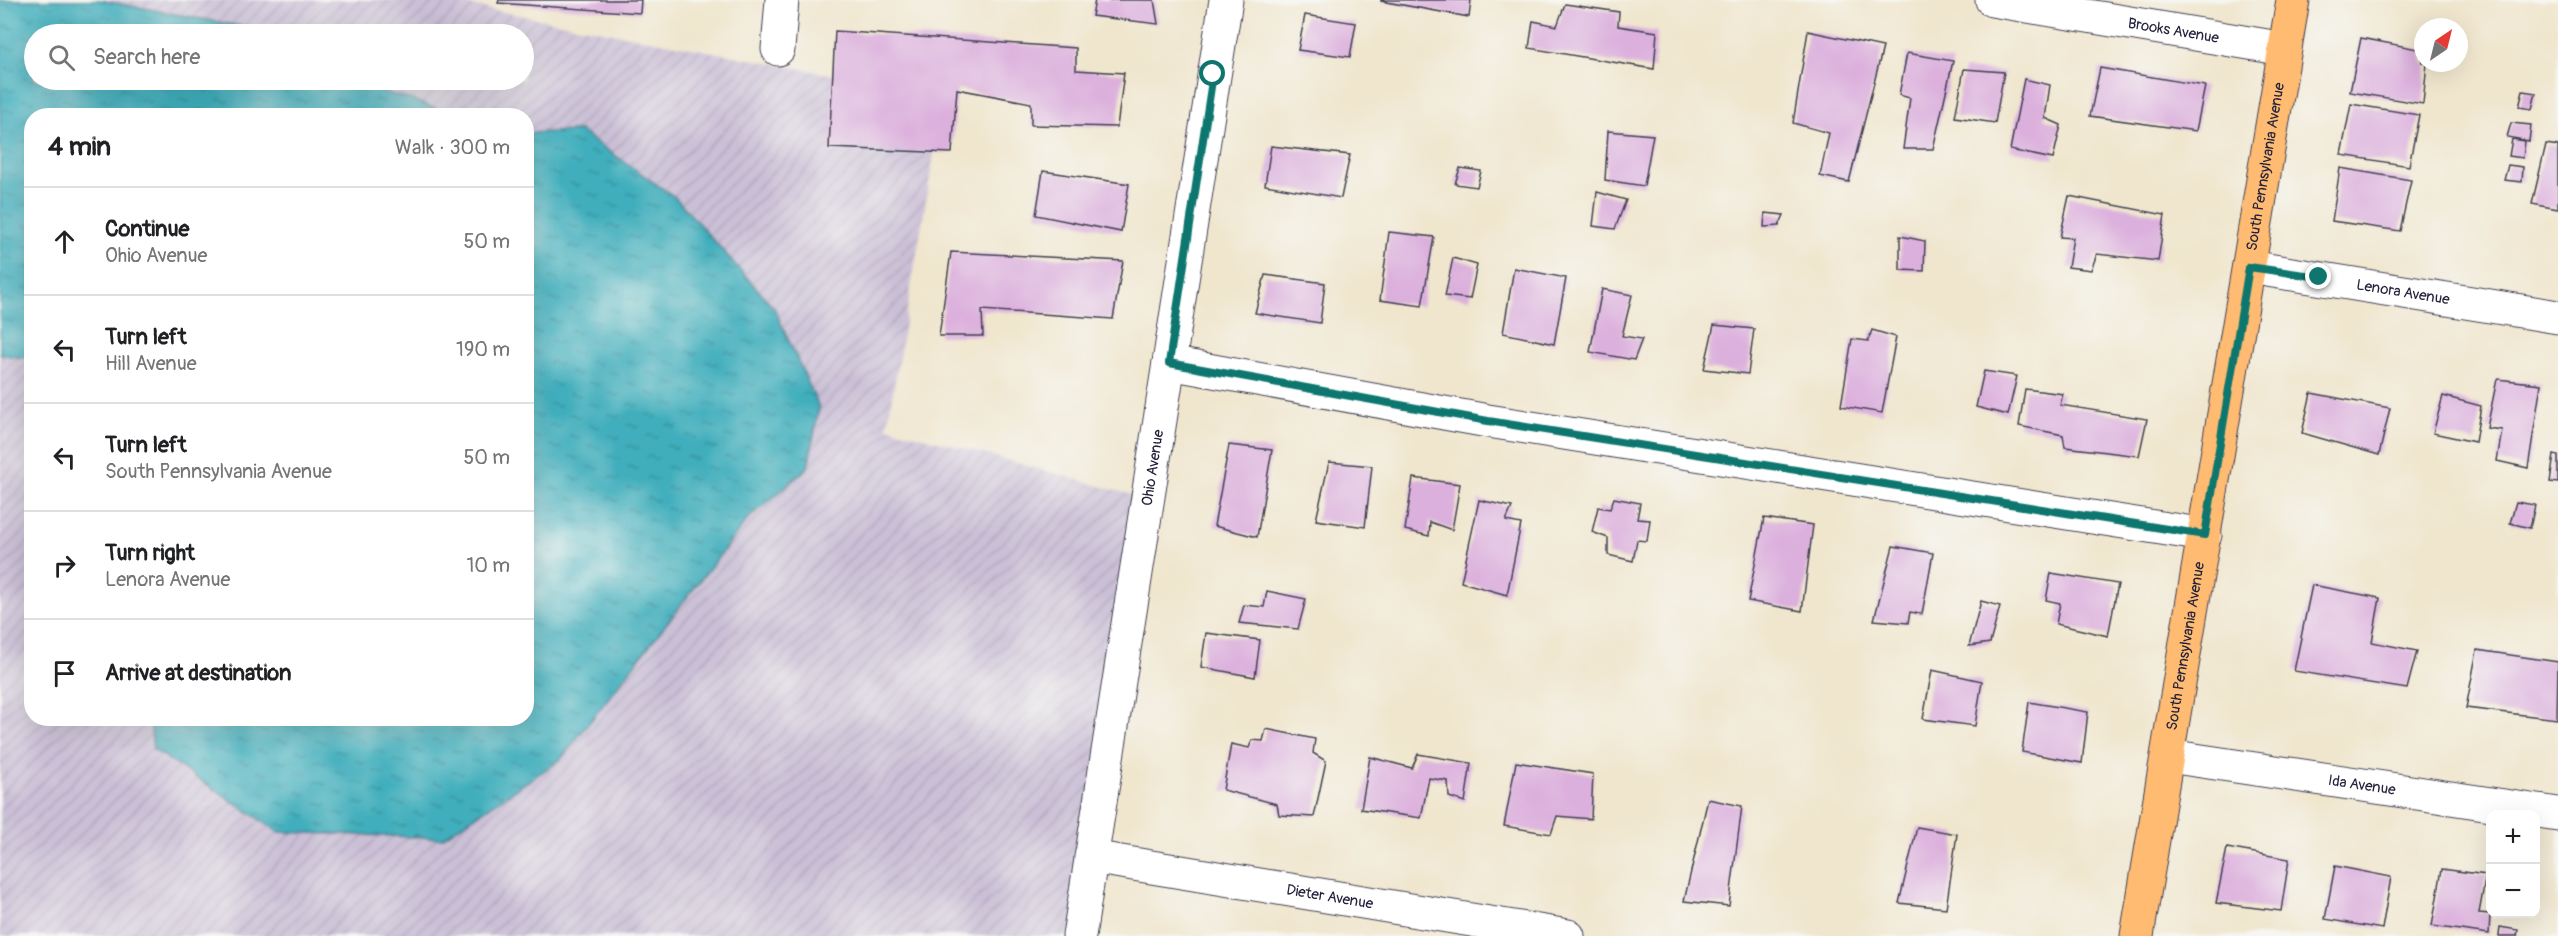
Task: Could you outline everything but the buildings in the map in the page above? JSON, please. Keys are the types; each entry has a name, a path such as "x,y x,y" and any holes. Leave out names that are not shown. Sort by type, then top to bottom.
{"main road":[{"name":"South Pennsylvania Avenue","path":"2137,936 2293,0"}],"street":[{"path":"778,49 782,0"},
{"name":"Ohio Avenue","path":"1079,936 1226,0"},
{"name":"Brooks Avenue","path":"1992,0 2285,49"},
{"name":"Lenora Avenue","path":"2249,267 2558,317"},
{"path":"1169,363 1488,421 2205,535"},
{"name":"Ida Avenue","path":"2168,756 2558,814"},
{"name":"Dieter Avenue","path":"1091,857 1568,936"}],"shaded area":[{"path":"0,0 440,0 944,96 887,427 1147,499 1078,936 0,936"}],"water":[{"path":"0,0 100,0 229,24 24,24 24,90 377,90 434,108 24,108 24,358 0,354"},
{"path":"580,131 675,197 774,308 819,407 808,467 748,519 560,760 442,838 279,832 153,749 151,726 534,726 534,133"}],"route":[{"path":"1213,74 1169,363 1488,421 2205,535 2249,267 2319,277"}]}
